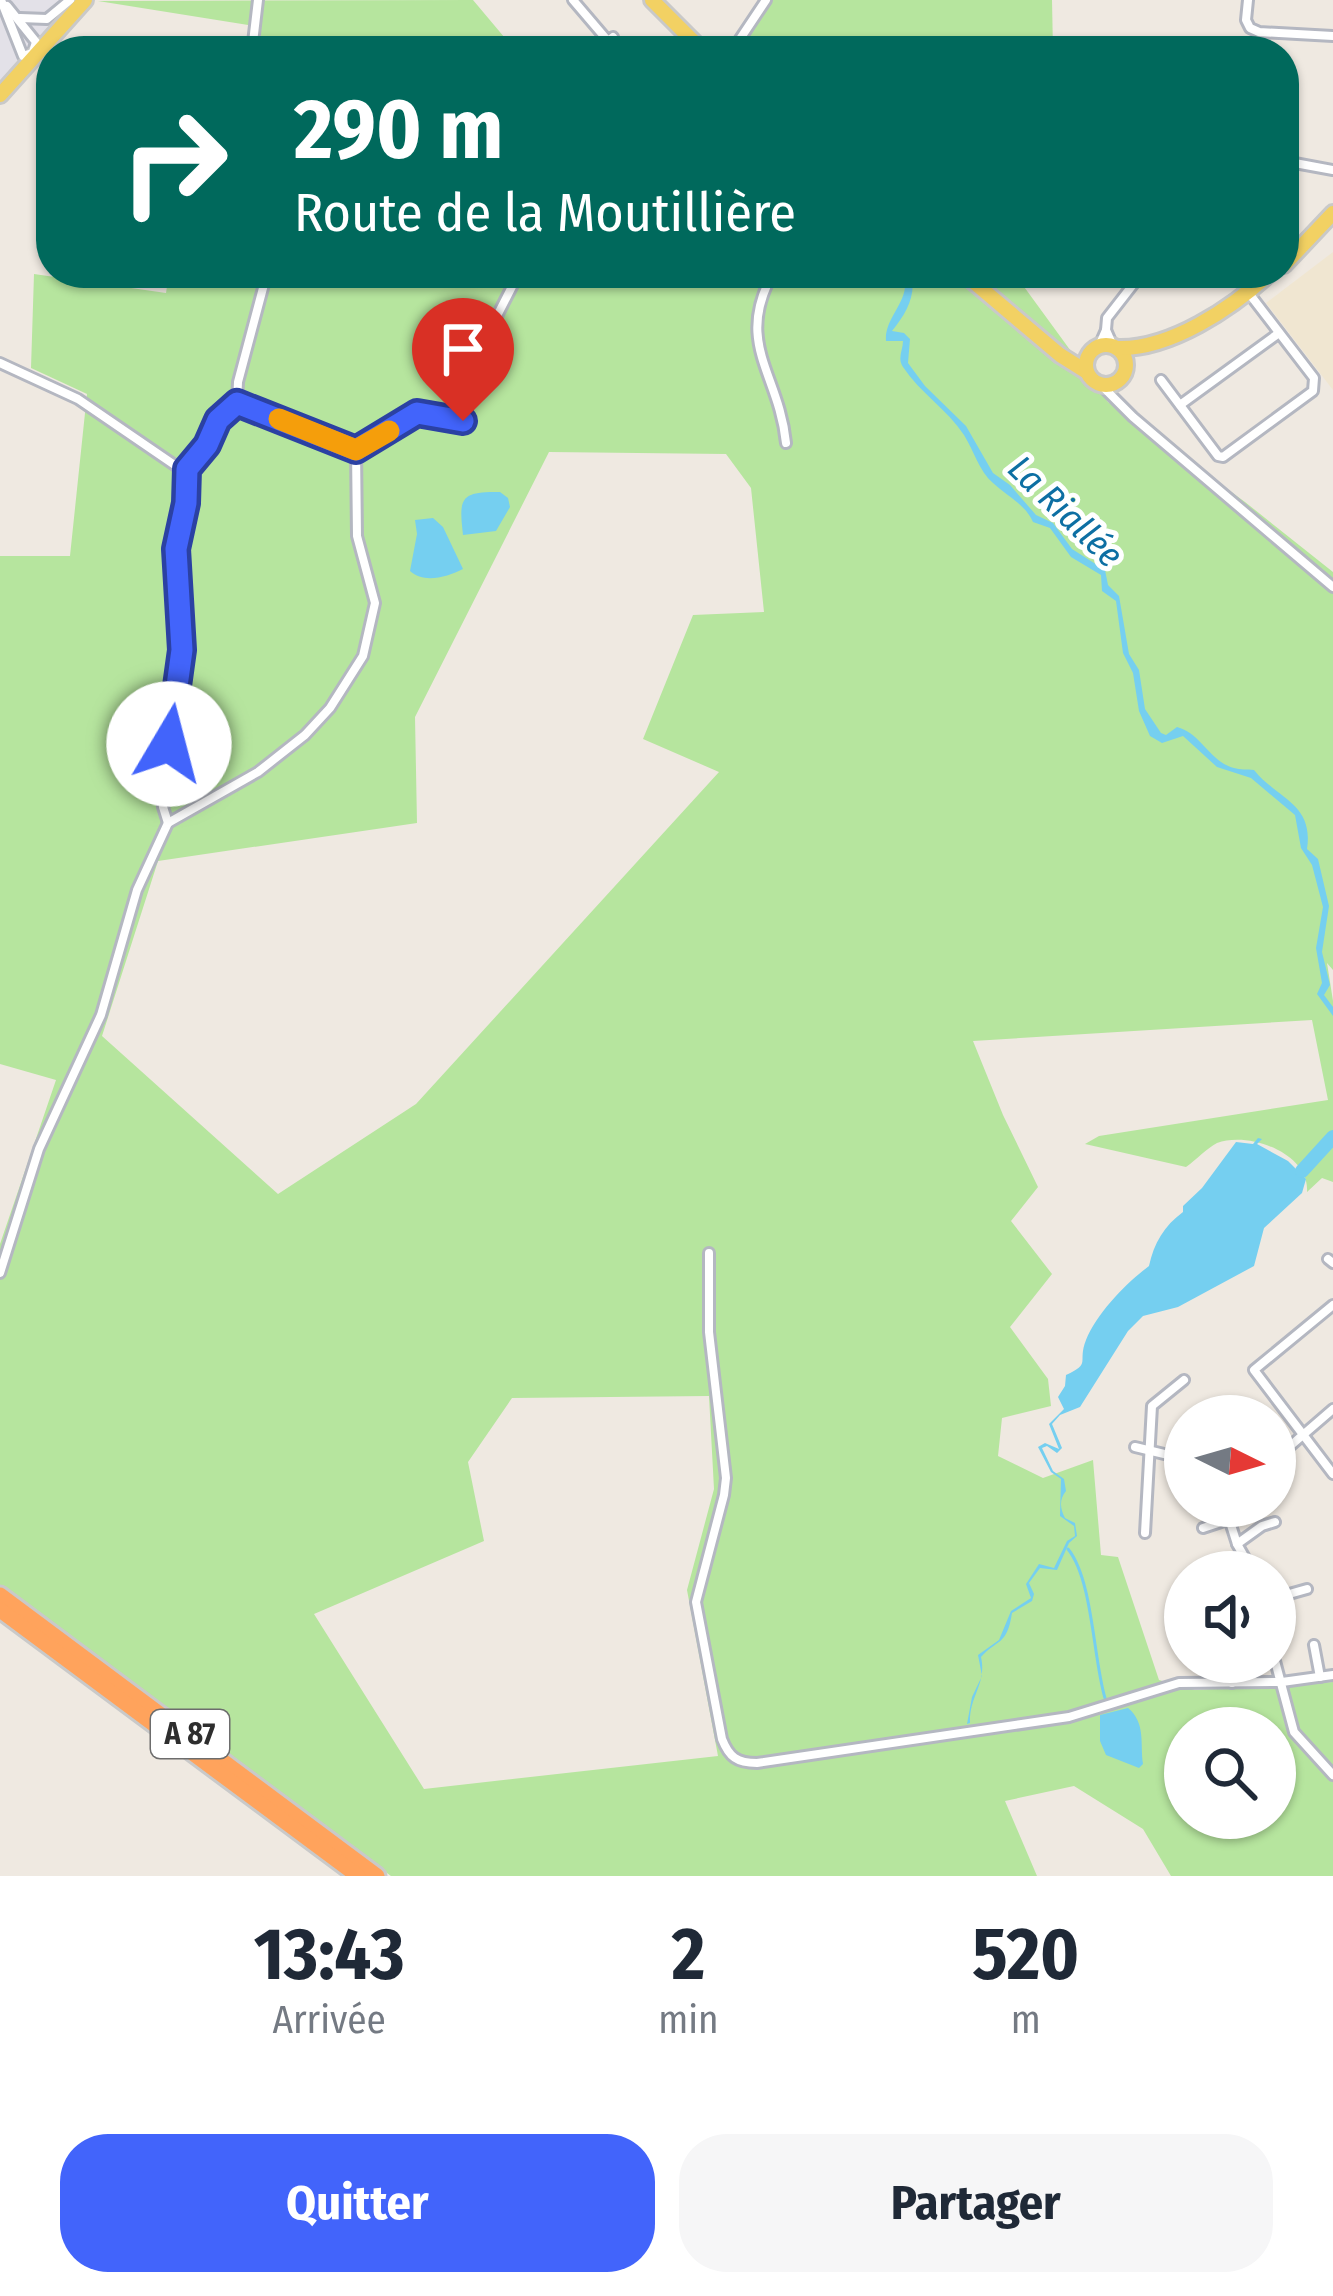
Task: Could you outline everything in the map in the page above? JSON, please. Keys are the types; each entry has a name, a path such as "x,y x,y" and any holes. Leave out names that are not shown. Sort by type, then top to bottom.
{"highway":[{"name":"A 87","path":"0,1595 377,1876"},
{"name":"A 87","path":"0,1610 358,1876"}],"main road":[{"path":"42,36 72,0"},
{"path":"54,35 85,0"},
{"path":"652,0 688,36"},
{"path":"0,88 36,43"},
{"path":"0,88 36,53"},
{"path":"1299,249 1328,225 1333,213"},
{"path":"981,288 1060,355 1108,383 1147,346 1207,318 1253,288"},
{"path":"1060,355 1147,346"},
{"path":"1105,348 1124,356 1126,368"},
{"path":"1087,372 1086,361 1105,348"}],"street":[{"path":"2,0 17,18 30,50"},
{"path":"2,0 30,50"},
{"path":"17,18 47,20 72,0"},
{"path":"254,36 258,0"},
{"path":"742,36 766,0"},
{"path":"1248,0 1246,20 1259,32 1333,37"},
{"path":"578,2 604,36"},
{"path":"30,50 36,46"},
{"path":"1299,164 1333,170"},
{"path":"168,823 164,787 183,625 176,549 186,503 187,469 207,445 218,420 237,403 238,382 263,288"},
{"path":"356,450 417,413 463,421 511,288"},
{"path":"765,288 755,319 757,345 781,409 786,443"},
{"path":"1105,348 1107,319 1132,288"},
{"path":"1161,380 1219,456 1230,454 1315,386 1248,292"},
{"path":"1180,405 1279,333"},
{"path":"0,363 78,400 187,469"},
{"path":"1108,383 1120,404 1333,586"},
{"path":"237,403 356,450"},
{"path":"0,1273 39,1149 101,1015 137,890 168,823 274,760 317,721 356,670 375,603 356,536 356,450"},
{"path":"709,1252 710,1332 725,1478 696,1602 728,1754 757,1763 989,1731 1099,1710 1176,1683"},
{"path":"1333,1305 1254,1370 1333,1474"},
{"path":"1145,1533 1152,1406 1184,1380"},
{"path":"1296,1442 1333,1409"},
{"path":"1135,1447 1164,1453"},
{"path":"1233,1527 1242,1551"},
{"path":"1238,1544 1261,1527"},
{"path":"1296,1592 1307,1589"},
{"path":"1315,1645 1320,1677"},
{"path":"1296,1680 1333,1676"},
{"path":"1282,1683 1294,1732 1333,1775"}],"shaded area":[{"path":"0,0 79,0 45,36 36,36 36,46 0,84"},
{"path":"1333,252 1333,390 1266,303 1286,288 1299,288 1299,278"}],"green space":[{"path":"473,0 503,36 261,36 261,27 98,1"},
{"path":"769,0 1052,0 1053,36 747,36"},
{"path":"34,274 36,288 131,288 166,293 167,288 1025,288 1108,402 1333,572 1333,970 1327,963 1333,1001 1333,1182 1322,1178 1307,1192 1305,1178 1289,1157 1245,1140 1217,1143 1186,1167 1085,1144 1099,1136 1328,1100 1312,1020 973,1041 1038,1187 1011,1221 1052,1274 1010,1327 1048,1379 1051,1406 1002,1418 998,1456 1043,1478 1093,1460 1101,1555 1118,1557 1159,1680 1195,1690 1333,1682 1333,1876 1171,1876 1143,1829 1074,1786 1005,1801 1037,1876 391,1876 0,1588 0,1244 56,1080 0,1064 0,556 70,556 87,394 31,368","holes":["549,452 726,454 751,488 764,612 693,615 643,739 719,772 416,1104 278,1194 102,1036 158,861 417,823 415,717","709,1396 714,1489 687,1590 718,1756 424,1789 314,1614 484,1541 468,1462 512,1398"]}],"water":[{"name":"La Riallée","path":"912,288 906,311 892,331 910,339 908,363 966,426 993,473 1036,515 1053,523 1072,549 1105,570 1108,585 1119,596 1145,709 1161,733 1166,735 1177,727 1185,730 1226,765 1254,770 1305,821 1307,849 1318,859 1329,906 1322,952 1330,985 1324,995 1333,1016 1317,994 1322,983 1316,948 1323,907 1312,865 1301,848 1295,815 1251,778 1217,767 1183,736 1162,743 1150,736 1123,653 1116,601 1102,591 1101,575 1071,557 1050,528 1033,522 1021,505 988,478 964,435 903,367 903,341 886,341 904,292"},
{"path":"500,492 510,507 496,531 463,535 465,500 476,493"},
{"path":"433,518 443,527 463,569 429,578 410,571 415,520"},
{"path":"1262,1139 1257,1144 1288,1161 1306,1179 1302,1193 1264,1228 1254,1266 1178,1307 1143,1316 1128,1331 1080,1407 1052,1424 1062,1448 1057,1453 1042,1448 1053,1471 1064,1479 1061,1507 1065,1518 1075,1523 1077,1536 1057,1570 1040,1568 1029,1583 1032,1601 1012,1613 1004,1637 981,1657 982,1674 978,1655 999,1640 1011,1611 1031,1598 1026,1584 1039,1564 1054,1568 1067,1541 1075,1536 1074,1526 1060,1516 1061,1479 1051,1472 1038,1447 1045,1443 1059,1449 1049,1424 1064,1409 1058,1397 1066,1375 1081,1365 1086,1340 1105,1309 1149,1266 1165,1229 1236,1142 1253,1144"},
{"path":"1128,1708 1140,1727 1143,1764 1139,1768 1106,1755 1100,1741 1100,1715"}],"waterway":[{"path":"1302,1171 1333,1137"},
{"path":"1068,1549 1088,1599 1105,1698"}],"slow traffic":[{"path":"279,419 356,450 389,431"}],"route":[{"path":"169,744 182,650 176,549 186,503 187,469 207,445 218,420 237,403 356,450 417,413 463,421"}]}
